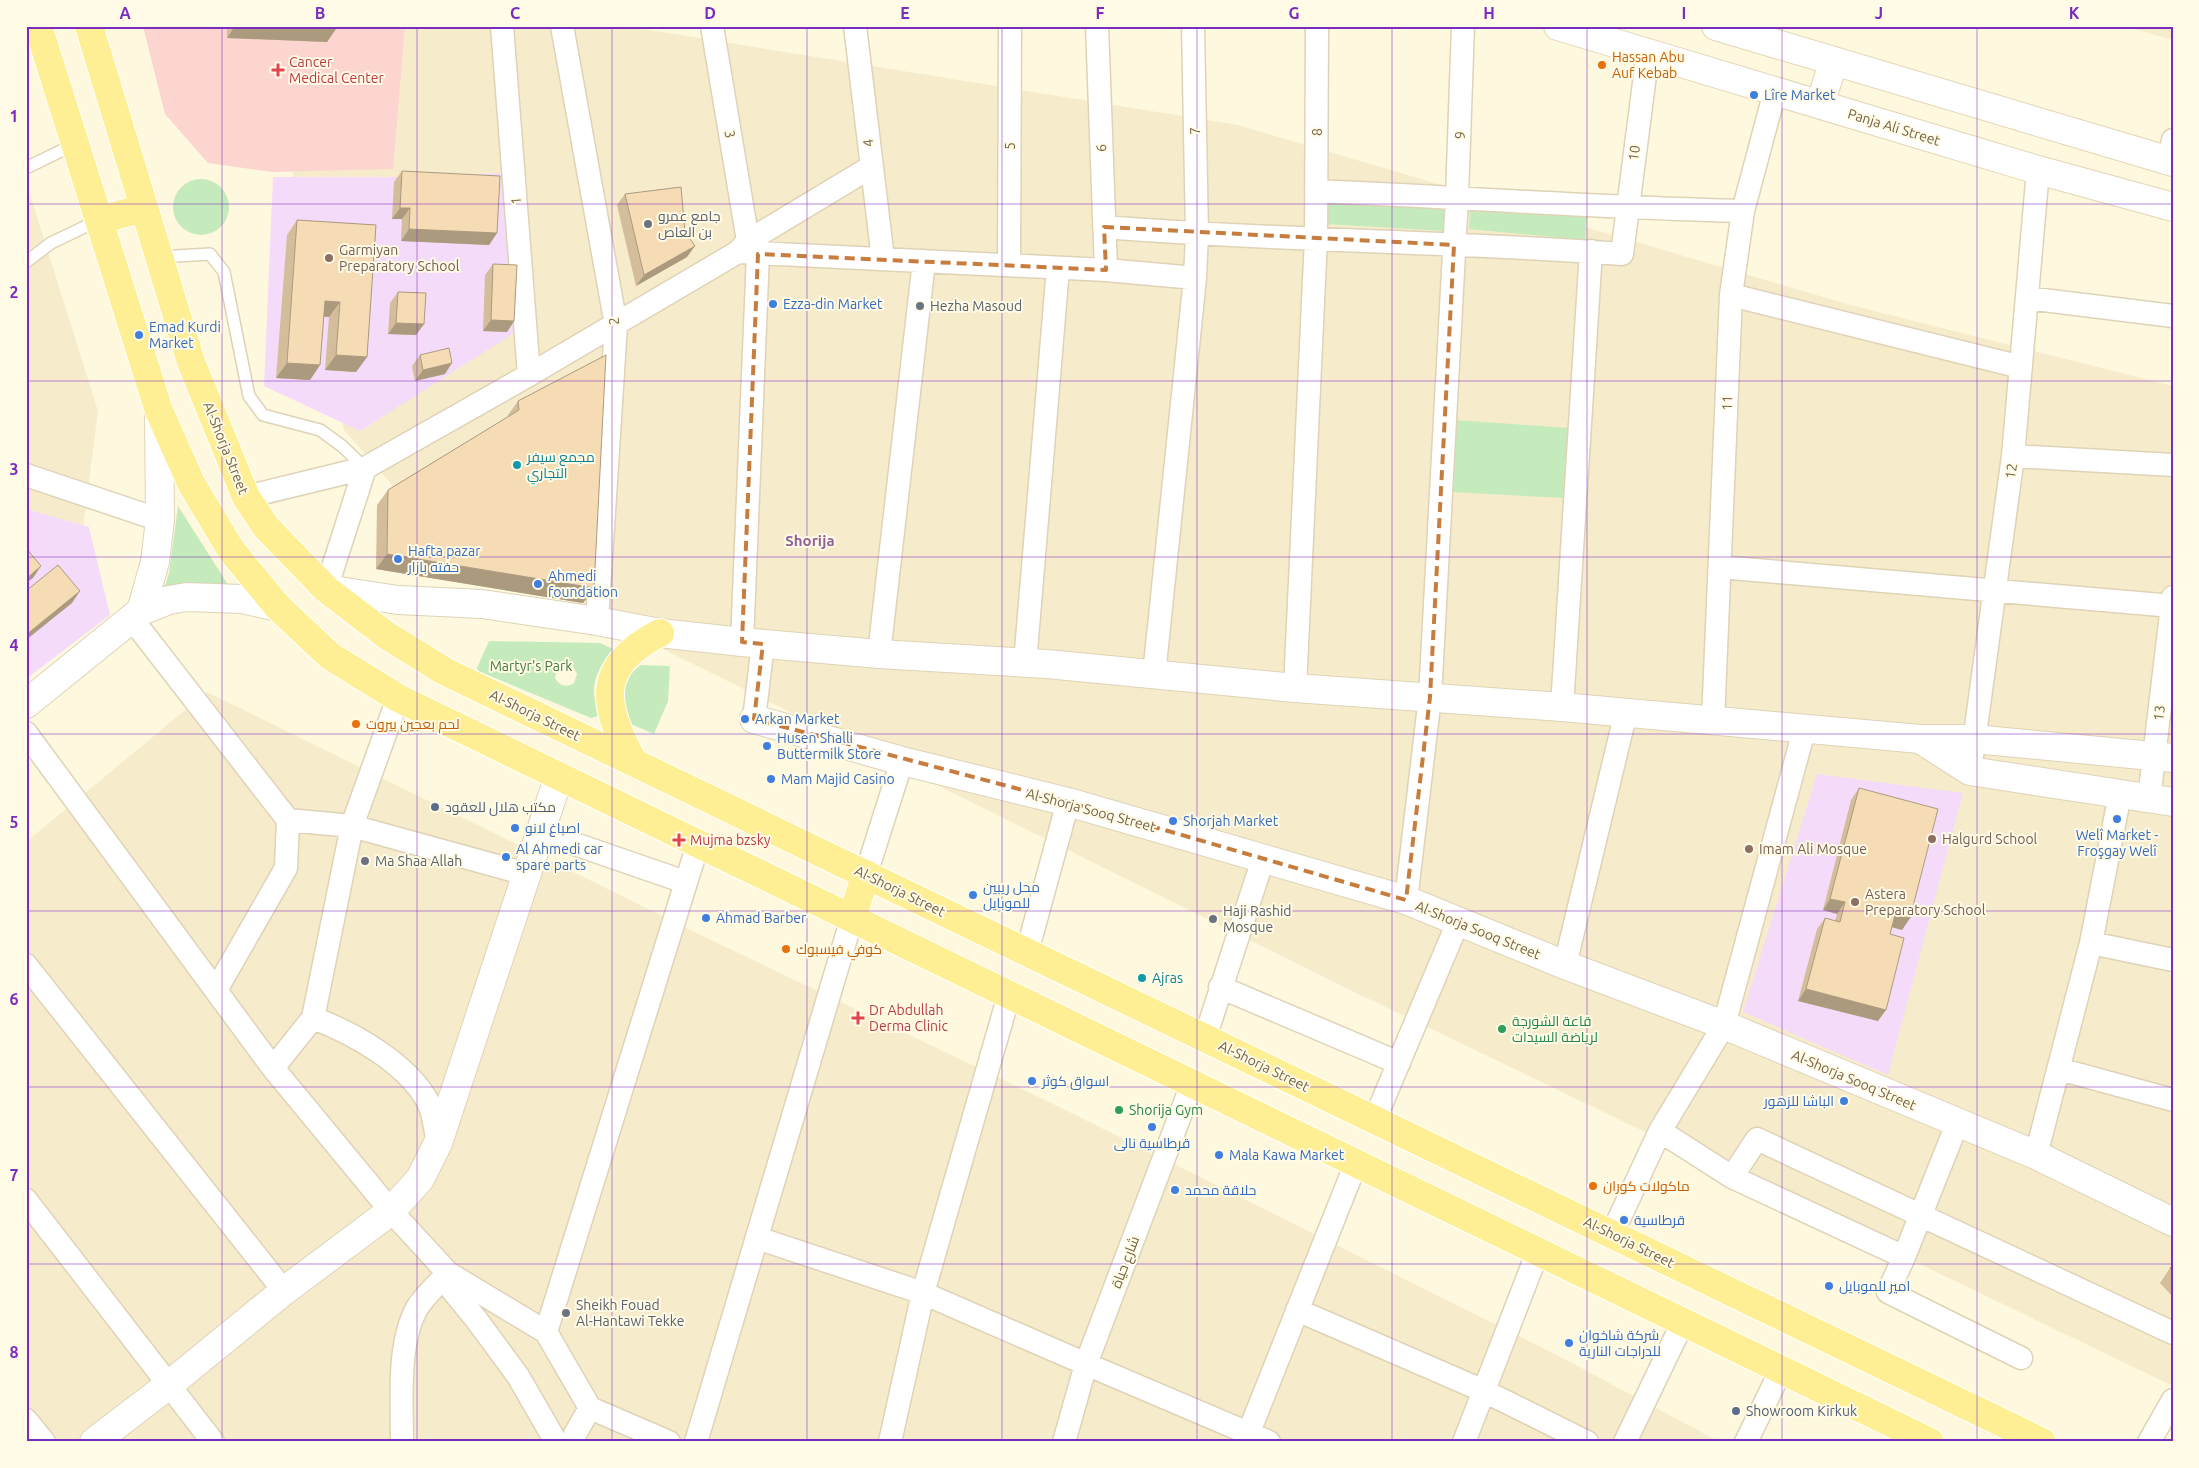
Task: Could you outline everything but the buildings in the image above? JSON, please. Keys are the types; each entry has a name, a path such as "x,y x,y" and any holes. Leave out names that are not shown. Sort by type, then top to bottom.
{"main road":[{"path":"38,26 159,411 192,485 231,550 278,607 330,656 398,698 1930,1442"},
{"name":"Al-Shorja Street","path":"89,26 191,362 246,497 266,528 326,589 386,635 444,671 2042,1442"},
{"path":"99,220 144,208"},
{"path":"634,763 618,735 612,714 610,689 616,671 626,655 639,644 660,633"},
{"path":"852,918 866,874"}],"street":[{"name":"1","path":"502,26 529,375"},
{"name":"2","path":"562,26 616,324 597,621"},
{"name":"3","path":"712,26 748,249 754,719"},
{"name":"4","path":"855,26 883,259"},
{"name":"5","path":"1009,265 1010,26"},
{"name":"6","path":"1097,26 1106,270"},
{"name":"7","path":"1154,675 1195,278 1197,235 1193,26"},
{"name":"8","path":"1295,688 1316,238 1317,26"},
{"name":"9","path":"1406,900 1430,697 1457,197 1463,26"},
{"name":"Panja Ali Street","path":"1558,26 2038,170 2173,207"},
{"path":"1716,26 1834,61 2171,154"},
{"name":"10","path":"1591,251 1622,254 1626,209 1648,52"},
{"path":"1820,104 1834,61"},
{"name":"11","path":"1713,721 1731,296 1743,211 1774,91"},
{"path":"246,497 366,468 748,249 871,167"},
{"name":"12","path":"1970,771 2013,456 2038,170"},
{"path":"1316,191 1457,197 1626,209 1743,211"},
{"path":"1104,227 1197,235 1316,238 1591,251 1562,707"},
{"path":"748,249 883,259 1106,270 1195,278"},
{"path":"879,654 924,261"},
{"path":"1024,662 1058,268"},
{"path":"1731,296 2021,367"},
{"path":"2027,298 2173,316"},
{"path":"136,615 155,562 160,520 159,411"},
{"path":"2013,456 2173,465"},
{"path":"366,468 326,589 398,600 482,604 597,621 660,633 753,643 879,654 1024,662 1295,688 1626,712 1920,739 1974,739 2163,758"},
{"path":"26,475 160,520"},
{"path":"1720,567 1995,591 2172,603"},
{"path":"26,704 136,615 169,600 187,597 242,599 278,607"},
{"name":"13","path":"2161,800 2172,603"},
{"path":"136,615 288,820 286,868 216,990"},
{"path":"274,1068 313,1018 352,826 398,698"},
{"path":"1565,965 1626,712"},
{"name":"Al-Shorja Sooq Street","path":"754,719 902,761 1068,802 1406,900 1565,965 1724,1025 1957,1124 2036,1155 2173,1222"},
{"path":"1612,1234 1660,1131 1724,1025 1805,727"},
{"path":"26,733 274,1068 391,1210 448,1273 546,1332 590,1408 669,1442"},
{"path":"1920,739 1970,771 2161,800"},
{"path":"866,874 902,761"},
{"path":"94,1442 170,1384 284,1291 391,1210 420,1179 438,1143 559,776"},
{"path":"2036,1155 2091,943 2120,794"},
{"path":"1027,952 1068,802"},
{"path":"288,820 352,826 526,874"},
{"path":"540,832 686,882"},
{"path":"546,1332 698,844"},
{"path":"1205,1038 1263,859"},
{"path":"696,1442 852,918"},
{"path":"1375,1119 1458,922"},
{"path":"2091,943 2173,960"},
{"path":"26,965 284,1291"},
{"path":"1220,987 1399,1063"},
{"path":"890,1442 923,1292 1009,995"},
{"path":"313,1018 335,1026 371,1046 404,1071 429,1102 438,1143"},
{"path":"2059,1069 2173,1100"},
{"name":"شارع حياة","path":"1064,1442 1086,1364 1192,1084"},
{"path":"1957,1124 1904,1257 1888,1292 2022,1358"},
{"path":"1660,1131 1732,1177 1904,1257"},
{"path":"1732,1177 1757,1139 2173,1333"},
{"path":"1247,1437 1356,1163"},
{"path":"26,1200 213,1442"},
{"path":"757,1238 923,1292 1247,1437 1269,1442"},
{"path":"1464,1442 1538,1251"},
{"path":"402,1442 403,1377 405,1349 410,1327 418,1308 448,1273"},
{"path":"448,1273 453,1291 518,1376 556,1442"},
{"path":"1297,1310 1484,1391 1587,1442"},
{"path":"1625,1442 1682,1322"},
{"path":"1746,1442 1781,1370"},
{"path":"574,1442 575,1434 590,1408"},
{"path":"2149,1442 2170,1412"},
{"path":"26,1420 44,1442"}],"lane":[{"path":"26,168 75,144"},
{"path":"26,262 51,244 99,220"},
{"path":"159,257 210,254 224,272 249,396 263,415 320,430 342,446 366,468"}],"highlighted area":[{"path":"1104,227 1454,245 1430,697 1406,900 1068,802 754,719 763,644 742,642 758,254 1106,270"}],"shaded area":[{"name":"Cancer Medical Center","path":"143,26 405,26 393,169 272,172 208,163 165,114"},
{"path":"263,26 624,26 1238,125 1847,304 2173,386 2173,1386 1344,987 439,538 344,430"},
{"path":"2124,26 2173,26 2173,40"},
{"path":"502,173 514,333 360,431 264,386 273,177 394,177"},
{"path":"26,182 98,411 78,567 26,613"},
{"path":"26,509 89,527 110,615 26,679"},
{"path":"207,692 707,938 1045,1100 1553,1353 1720,1442 26,1442 26,842"},
{"name":"Astera Preparatory School","path":"1817,774 1963,793 1888,1075 1743,1012"}],"green space":[{"path":"195,179 207,179 217,183 225,191 229,207 225,223 217,231 207,235 195,235 185,231 177,223 173,213 173,201 177,191 185,183"},
{"path":"1325,201 1447,205 1445,231 1324,224"},
{"path":"1470,207 1587,215 1585,240 1469,229"},
{"path":"1455,420 1570,428 1564,498 1449,492"},
{"path":"178,506 232,591 162,594 169,573"},
{"name":"Martyr's Park","path":"489,641 600,643 613,649 613,653 600,669 595,680 594,694 598,716 591,718 478,671 477,668","holes":["564,664 573,666 577,674 574,683 566,686 559,683 555,678 557,670"]},
{"path":"641,665 670,666 668,701 654,734 626,722 622,690 627,678"}],"place":[{"name":"Hassan Abu Auf Kebab","path":"1602,65"},
{"name":"Cancer Medical Center","path":"278,70"},
{"name":"Lîre Market","path":"1754,95"},
{"name":"جامع عمرو بن العاص","path":"648,224"},
{"name":"Garmiyan Preparatory School","path":"329,258"},
{"name":"Ezza-din Market","path":"773,304"},
{"name":"Hezha Masoud","path":"920,306"},
{"name":"Emad Kurdi Market","path":"139,335"},
{"name":"مجمع سيفر التجاري","path":"517,465"},
{"name":"Hafta pazar حفته بازار","path":"398,559"},
{"name":"Ahmedi foundation","path":"538,584"},
{"name":"Arkan Market","path":"745,719"},
{"name":"لحم بعجين بيروت","path":"356,724"},
{"name":"Husen Shalli Buttermilk Store","path":"767,746"},
{"name":"Mam Majid Casino","path":"771,779"},
{"name":"مكتب هلال للعقود","path":"435,807"},
{"name":"Welî Market - Froşgay Welî","path":"2117,819"},
{"name":"Shorjah Market","path":"1173,821"},
{"name":"اصباغ لانو","path":"515,828"},
{"name":"Halgurd School","path":"1932,839"},
{"name":"Mujma bzsky","path":"679,840"},
{"name":"Imam Ali Mosque","path":"1749,849"},
{"name":"Al Ahmedi car spare parts","path":"506,857"},
{"name":"Ma Shaa Allah","path":"365,861"},
{"name":"محل ريبين للموبايل","path":"973,895"},
{"name":"Astera Preparatory School","path":"1855,902"},
{"name":"Ahmad Barber","path":"706,918"},
{"name":"Haji Rashid Mosque","path":"1213,919"},
{"name":"كوفي فيسبوك","path":"786,949"},
{"name":"Ajras","path":"1142,978"},
{"name":"Dr Abdullah Derma Clinic","path":"858,1018"},
{"name":"قاعة الشورجة لرياضة السيدات","path":"1502,1029"},
{"name":"اسواق كوثر","path":"1032,1081"},
{"name":"الباشا للزهور","path":"1844,1101"},
{"name":"Shorija Gym","path":"1119,1110"},
{"name":"قرطاسية نالى","path":"1152,1127"},
{"name":"Mala Kawa Market","path":"1219,1155"},
{"name":"ماكولات كوران","path":"1593,1186"},
{"name":"حلاقة محمد","path":"1175,1190"},
{"name":"قرطاسية","path":"1624,1220"},
{"name":"امير للموبايل","path":"1829,1286"},
{"name":"Sheikh Fouad Al-Hantawi Tekke","path":"566,1313"},
{"name":"شركة شاخوان للدراجات النارية","path":"1569,1343"},
{"name":"Showroom Kirkuk","path":"1736,1411"}],"district":[{"name":"Shorija","path":"810,540"}]}
